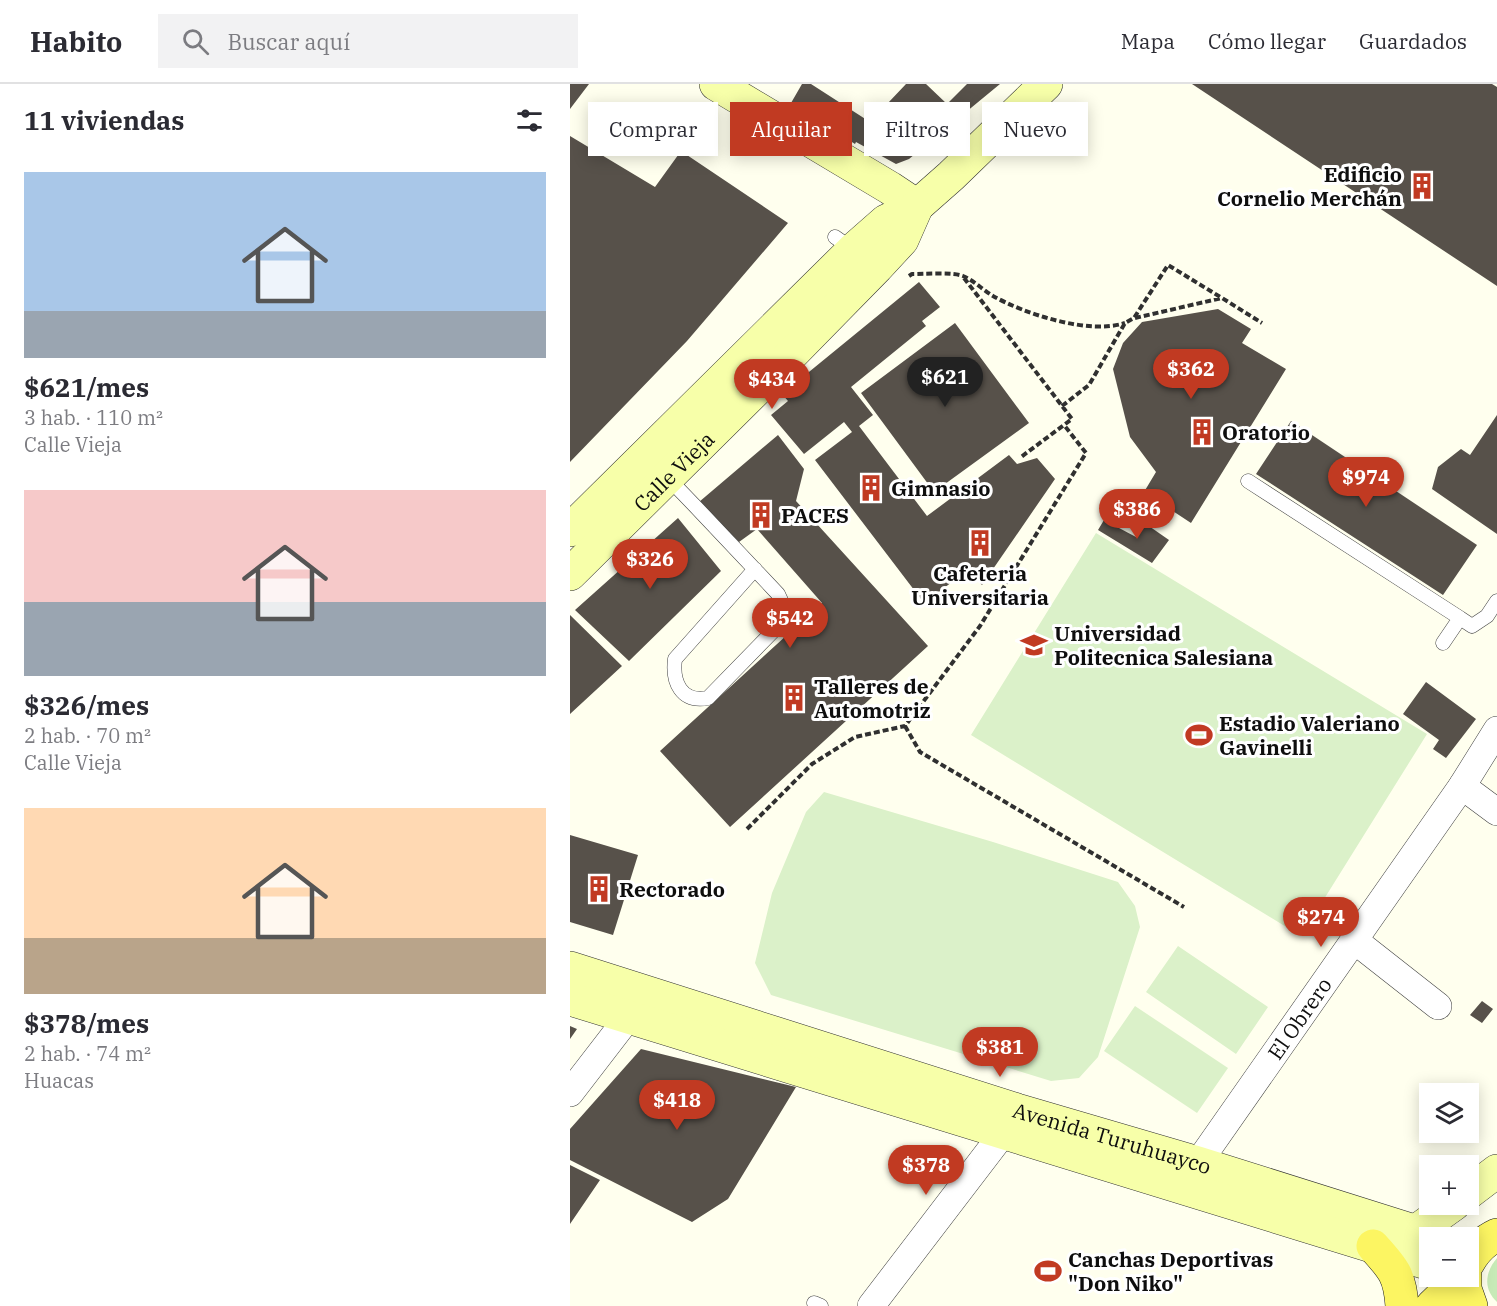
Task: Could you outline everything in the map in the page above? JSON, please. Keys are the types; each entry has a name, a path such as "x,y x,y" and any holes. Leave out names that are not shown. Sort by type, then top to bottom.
{"main road":[{"path":"716,84 744,102"},
{"name":"Calle Vieja","path":"570,530 684,440 855,251 886,221 916,206 951,176 1046,84"},
{"path":"835,156 916,206"},
{"name":"Calle Vieja","path":"577,555 668,478 684,440"},
{"name":"Avenida Turuhuayco","path":"570,968 637,1006"},
{"name":"Avenida Turuhuayco","path":"570,999 637,1006 1191,1176 1419,1233"},
{"path":"1479,1184 1497,1170"},
{"name":"Avenida Turuhuayco","path":"1191,1176 1373,1246 1419,1261"},
{"path":"1432,1227 1444,1215"},
{"path":"1373,1246 1393,1268 1401,1286 1402,1306"},
{"path":"1432,1306 1452,1287"},
{"path":"1465,1287 1471,1306"}],"street":[{"name":"El Obrero","path":"1191,1176 1462,786 1497,730"},
{"path":"1462,786 1497,812"},
{"path":"1354,940 1438,1006"},
{"path":"570,1093 637,1006"},
{"path":"871,1306 1010,1121"}],"lane":[{"path":"668,478 755,569 778,594 784,607 784,620 708,698 698,700 685,694 676,684 673,672 675,659 755,569"},
{"path":"1248,481 1472,626 1487,616 1497,602"},
{"path":"1443,643 1460,618"}],"path":[{"path":"1134,318 1168,265 1262,322"},
{"path":"1021,457 1072,419 962,275 995,297 1064,322 1086,327 1105,327 1125,323 1134,318 1222,298"},
{"path":"1062,406 1089,385 1125,323"},
{"path":"747,829 812,764 855,737 905,726 980,626 1086,453 1064,425"},
{"path":"905,726 920,752 1184,907"}],"green space":[{"name":"Estadio Valeriano Gavinelli","path":"1096,533 1427,734 1301,936 971,735"},
{"path":"824,792 1118,882 1135,906 1140,927 1098,1057 1079,1078 1051,1081 771,995 755,963 772,893 806,812"},
{"path":"1178,946 1268,1007 1236,1054 1146,992"},
{"path":"1135,1006 1228,1068 1197,1113 1104,1051"},
{"path":"1497,1258 1497,1302 1489,1292 1487,1280 1490,1269"}],"building":[{"path":"570,84 589,84 570,109"},
{"path":"802,84 811,84 839,102 792,102"},
{"path":"906,84 926,84 945,102 889,102"},
{"path":"967,84 1000,84 970,109 970,102 949,102"},
{"name":"Edificio Cornelio Merchán","path":"1192,84 1492,84 1497,87 1497,286"},
{"path":"852,110 864,118 864,146 856,142 855,144 852,142"},
{"path":"570,136 588,147 588,156 603,156 655,187 677,156 688,156 788,223 687,341 570,462"},
{"path":"881,156 913,156 909,159 896,164"},
{"path":"919,282 940,307 922,321 926,326 851,387 873,415 859,426 927,516 1009,455 1017,464 1037,458 1055,479 982,585 968,570 924,603 815,460 852,432 844,422 804,454 771,415 788,401 782,394"},
{"path":"1218,309 1251,329 1242,343 1286,369 1191,523 1144,492 1156,472 1130,437 1113,369 1123,343 1142,322"},
{"path":"955,323 1029,423 934,492 861,393"},
{"path":"1497,415 1497,534 1432,489 1438,467 1461,449 1470,455"},
{"path":"1291,421 1477,545 1443,595 1256,474"},
{"name":"Talleres de Automotriz","path":"778,435 804,469 796,501 928,646 730,827 660,751 822,603 757,529 739,542 699,502"},
{"path":"678,518 721,571 629,661 575,610"},
{"path":"1104,520 1136,537 1146,524 1169,540 1152,563 1098,530"},
{"path":"570,615 622,666 570,714"},
{"path":"1426,682 1476,719 1446,758 1433,749 1439,740 1403,714"},
{"name":"Rectorado","path":"570,835 638,855 613,935 570,922"},
{"path":"1482,1001 1493,1009 1482,1023 1470,1015"},
{"path":"570,1026 577,1029 570,1039"},
{"path":"641,1049 796,1087 728,1199 692,1222 570,1160 570,1129"},
{"path":"570,1165 600,1180 570,1224"}],"place":[{"name":"Edificio Cornelio Merchán","path":"1422,186"},
{"name":"Oratorio","path":"1202,432"},
{"name":"Gimnasio","path":"871,488"},
{"name":"PACES","path":"761,515"},
{"name":"Cafeteria Universitaria","path":"980,543"},
{"name":"Universidad Politecnica Salesiana","path":"1034,645"},
{"name":"Talleres de Automotriz","path":"794,698"},
{"name":"Estadio Valeriano Gavinelli","path":"1199,735"},
{"name":"Rectorado","path":"599,889"},
{"name":"Canchas Deportivas \"Don Niko\"","path":"1048,1271"}]}
